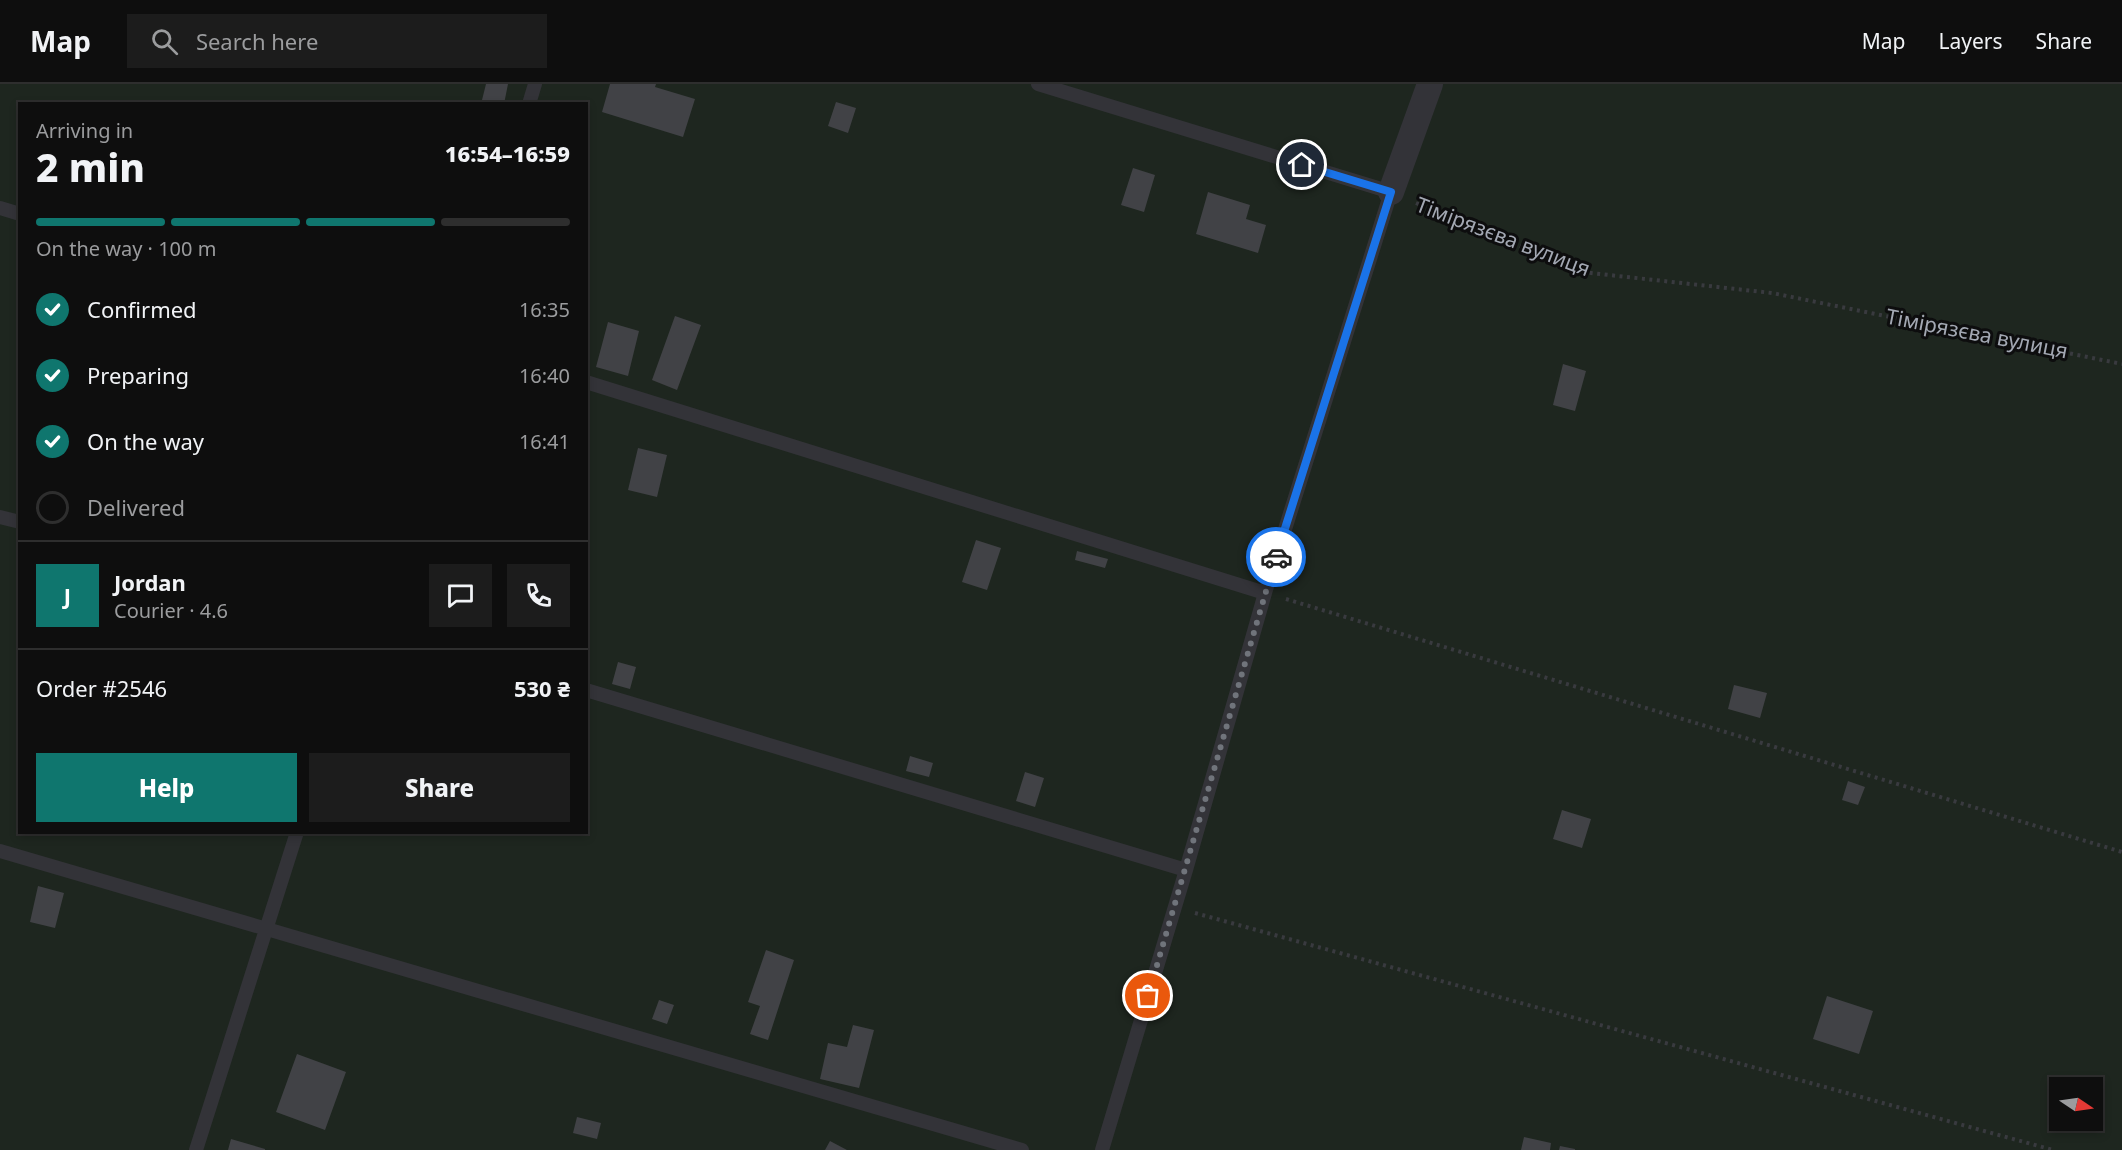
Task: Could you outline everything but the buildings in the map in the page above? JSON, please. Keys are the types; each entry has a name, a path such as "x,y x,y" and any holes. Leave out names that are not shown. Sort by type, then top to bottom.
{"street":[{"path":"1391,192 1430,84"}],"lane":[{"path":"530,102 535,84"},
{"name":"Тімірязєва вулиця","path":"1038,84 1391,192"},
{"path":"1102,1150 1175,908 1265,593 1391,192"},
{"path":"0,208 18,213"},
{"path":"588,383 1265,593"},
{"path":"0,517 18,522"},
{"path":"588,691 1186,870"},
{"path":"196,1150 296,834"},
{"path":"0,851 1022,1150"}],"path":[{"name":"Тімірязєва вулиця","path":"1391,192 1582,272 1772,293 2122,364"},
{"path":"1265,593 2122,852"},
{"path":"1175,908 2053,1150"}],"shaded area":[{"path":"0,84 2122,84 2122,1150 0,1150"}],"way so far":[{"path":"1148,996 1276,557"}],"route":[{"path":"1276,557 1391,192 1302,165"}]}
